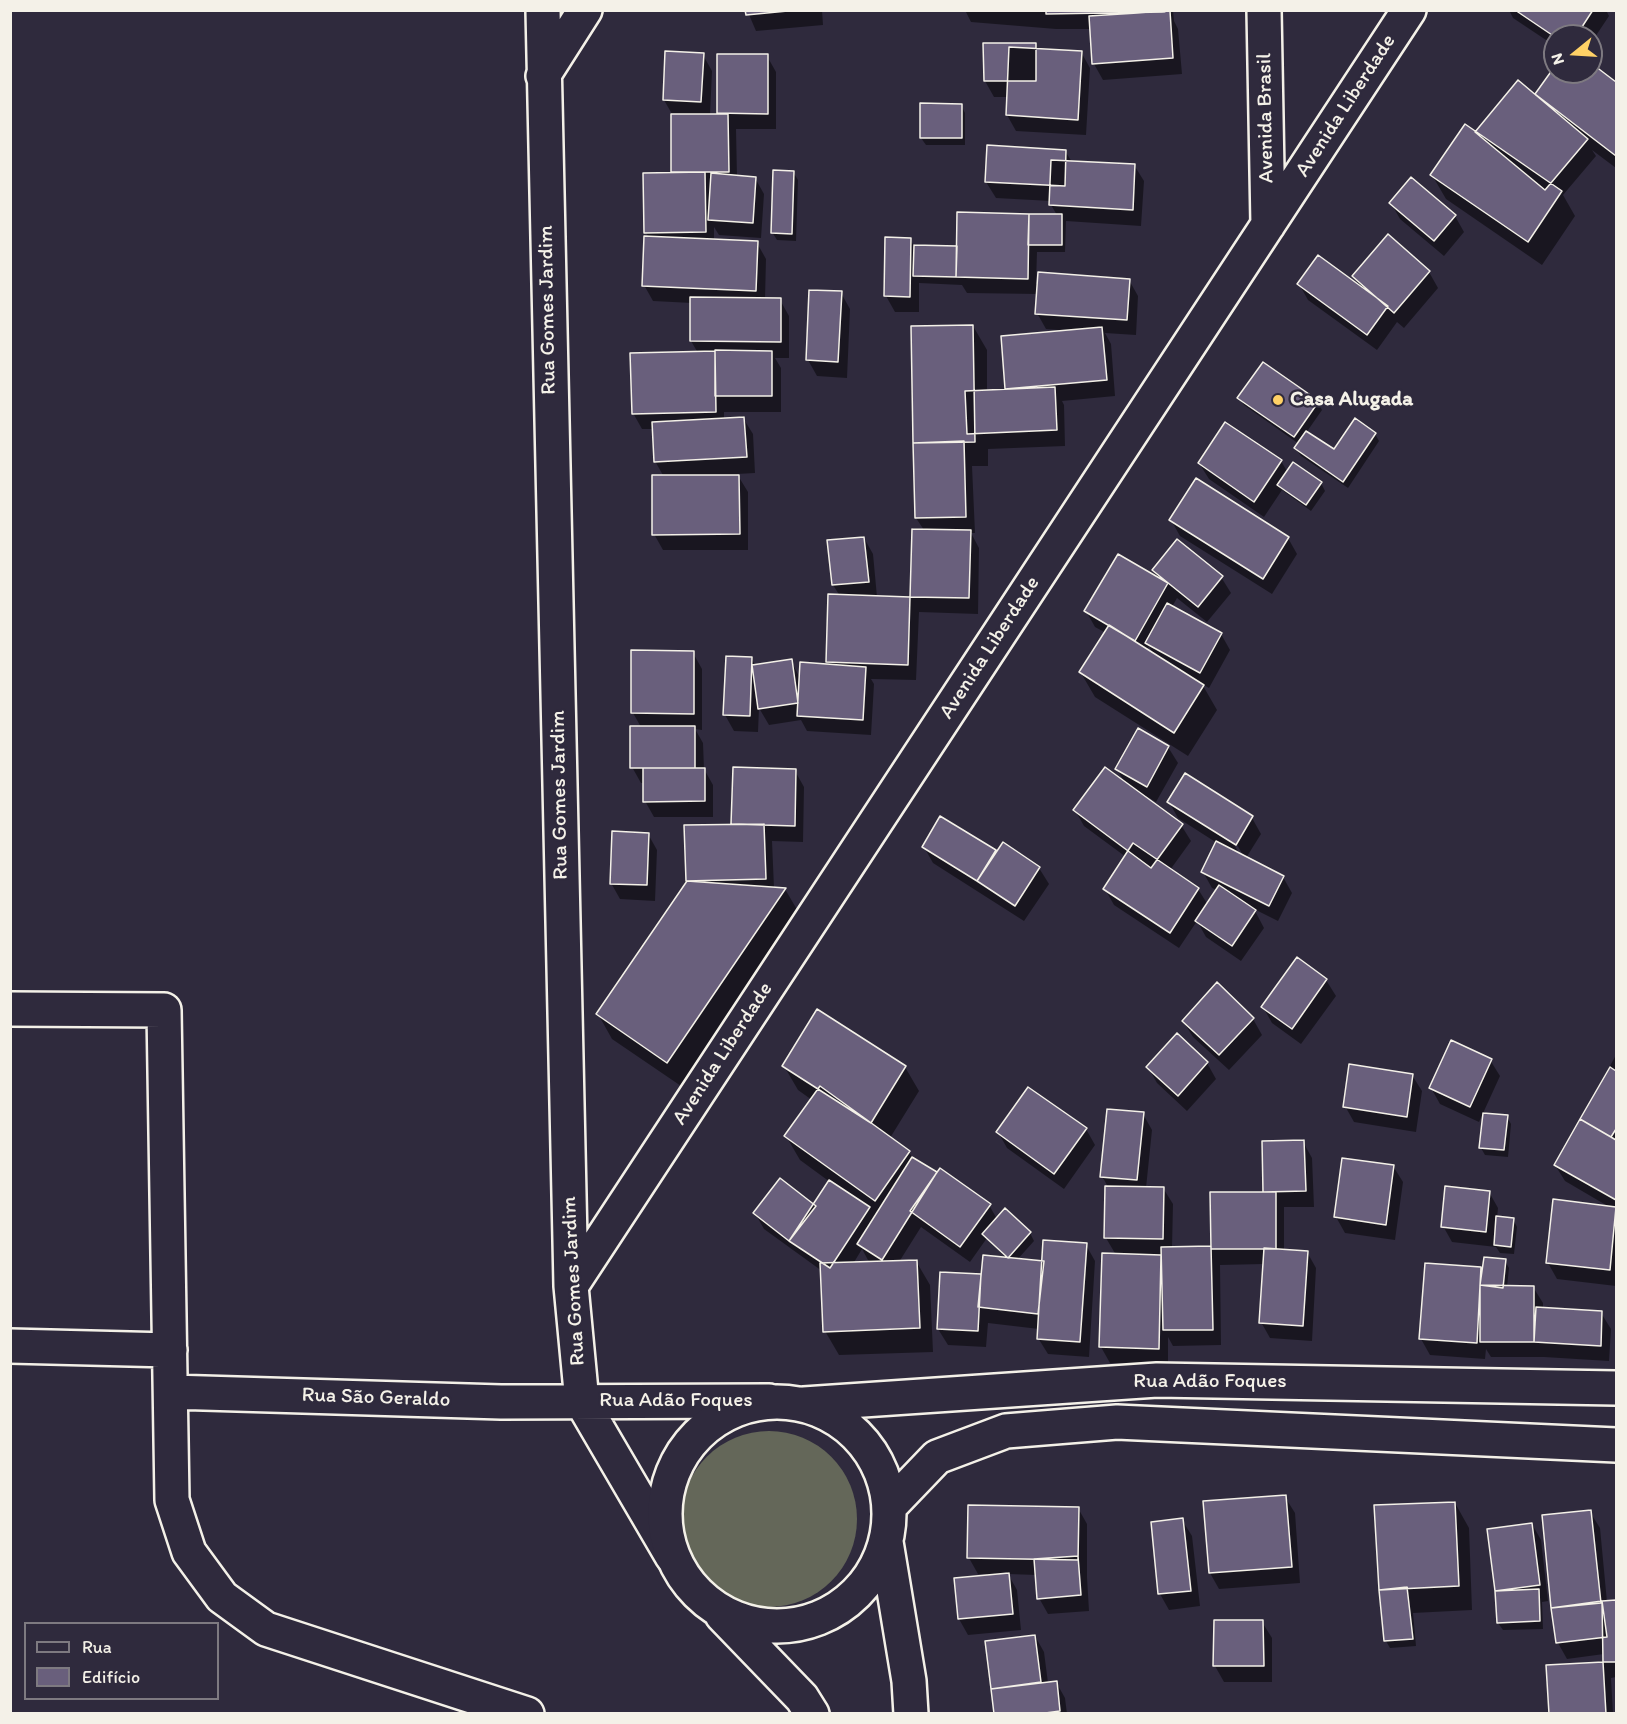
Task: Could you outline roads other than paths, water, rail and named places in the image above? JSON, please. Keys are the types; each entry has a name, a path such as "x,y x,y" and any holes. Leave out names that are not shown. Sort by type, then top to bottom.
{"street":[{"name":"Rua Gomes Jardim","path":"543,10 571,1286 582,1402 690,1586 802,1698 812,1713"},
{"path":"543,75 585,10"},
{"name":"Avenida Brasil","path":"1264,10 1268,225"},
{"name":"Avenida Liberdade","path":"571,1286 1409,10"},
{"path":"10,1009 164,1010 172,1500 189,1552 222,1597 266,1629 471,1704 527,1713"},
{"path":"10,1346 170,1350"},
{"name":"Rua Adão Foques","path":"804,1404 1157,1380 1617,1388"},
{"name":"Rua São Geraldo","path":"171,1392 501,1402 582,1402"},
{"path":"672,1556 663,1518 667,1486 681,1453 704,1426 735,1409 769,1401 804,1404 837,1418 864,1442 882,1472 889,1507 886,1542 909,1681 911,1713"},
{"name":"Rua Adão Foques","path":"582,1402 769,1401"},
{"name":"Rua Adão Foques","path":"889,1507 937,1457 1006,1431 1117,1422 1617,1445"},
{"path":"716,1610 749,1624 784,1627 818,1620 849,1601 872,1575 886,1542"}],"place":[{"name":"Casa Alugada","path":"1278,400"}]}
